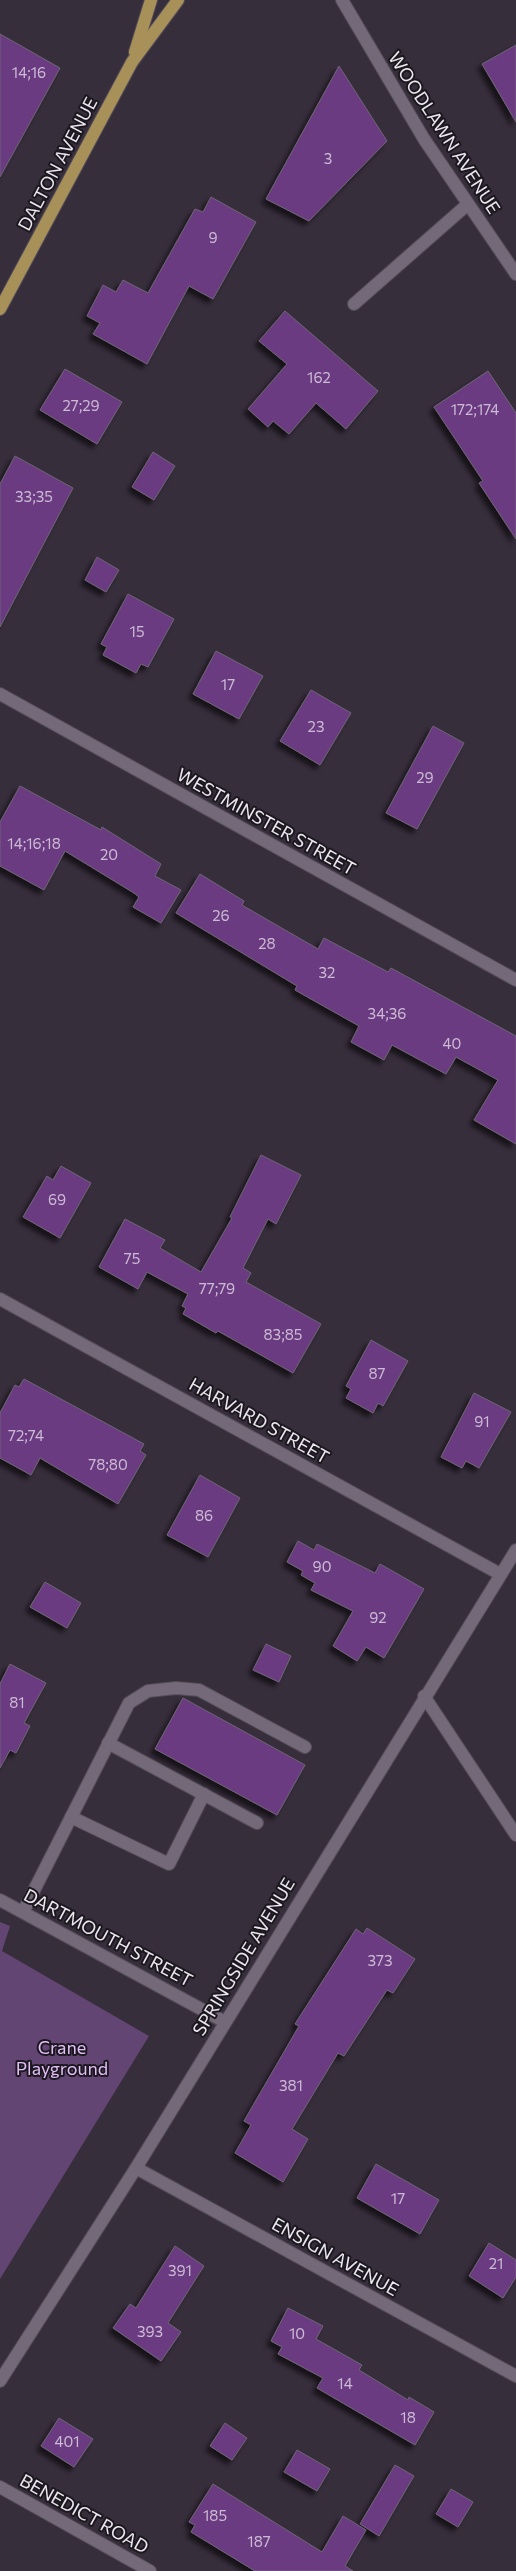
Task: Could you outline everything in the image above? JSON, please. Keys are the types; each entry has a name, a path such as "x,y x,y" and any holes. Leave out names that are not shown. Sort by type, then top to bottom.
{"main road":[{"name":"DALTON AVENUE","path":"132,62 151,0"},
{"name":"DALTON AVENUE","path":"0,309 132,62 178,0"}],"street":[{"name":"WOODLAWN AVENUE","path":"335,0 344,4 424,139 516,274"},
{"path":"354,304 468,204"},
{"name":"WESTMINSTER STREET","path":"0,694 516,980"},
{"name":"HARVARD STREET","path":"0,1299 500,1574"},
{"name":"SPRINGSIDE AVENUE","path":"0,2382 136,2168 424,1696 516,1550"},
{"path":"23,1912 129,1703 148,1691 176,1688 199,1690 305,1747"},
{"path":"424,1696 516,1835"},
{"path":"108,1744 256,1823"},
{"path":"71,1817 169,1864 204,1794"},
{"name":"DARTMOUTH STREET","path":"0,1900 225,2022"},
{"name":"ENSIGN AVENUE","path":"136,2168 516,2376"},
{"name":"BENEDICT ROAD","path":"0,2487 150,2571"}],"green space":[{"name":"Crane Playground","path":"0,1922 10,1926 2,1951 149,2036 0,2279"}],"building":[{"path":"0,34 60,68 0,177"},
{"path":"516,45 516,122 482,64"},
{"path":"339,66 387,141 309,221 266,199"},
{"path":"211,197 256,222 213,299 189,286 147,364 93,334 100,323 87,316 103,285 116,292 123,280 148,293 195,209 203,212"},
{"path":"285,311 378,391 346,429 316,403 289,434 273,421 268,427 248,409 287,364 259,341"},
{"path":"65,369 122,402 97,444 40,410"},
{"path":"488,371 516,413 516,539 479,483 483,481 434,407"},
{"path":"153,452 175,466 154,500 132,487"},
{"path":"15,456 73,488 0,627 0,484"},
{"path":"97,557 119,570 106,592 85,580"},
{"path":"128,594 174,619 148,667 141,664 136,673 103,655 107,647 101,644"},
{"path":"216,651 263,676 239,719 193,694"},
{"path":"311,690 351,713 320,765 280,741"},
{"path":"433,726 464,743 417,829 386,813"},
{"path":"20,786 101,830 102,827 161,864 155,876 181,890 161,923 133,907 139,897 134,893 65,851 44,890 0,866 0,822"},
{"path":"200,874 244,901 242,905 318,949 324,938 388,972 391,968 516,1036 516,1144 474,1120 498,1080 456,1057 446,1074 392,1045 384,1060 351,1042 359,1026 295,990 297,986 176,913"},
{"path":"261,1155 301,1175 276,1224 268,1219 243,1268 251,1273 246,1282 321,1324 293,1373 218,1331 216,1333 183,1314 186,1308 182,1306 188,1294 147,1272 138,1289 99,1267 125,1219 165,1240 160,1248 201,1272 232,1218 230,1217"},
{"path":"61,1166 91,1183 60,1238 23,1217 47,1176 53,1180"},
{"path":"371,1340 408,1361 383,1406 378,1403 373,1413 346,1398 351,1389 346,1386"},
{"path":"24,1379 144,1444 140,1451 146,1455 118,1504 40,1458 31,1475 0,1458 0,1413 15,1385 19,1387"},
{"path":"474,1393 511,1412 479,1468 466,1461 462,1468 441,1457"},
{"path":"200,1475 240,1498 208,1557 167,1535"},
{"path":"298,1541 314,1550 317,1544 375,1573 380,1564 424,1589 384,1658 366,1647 357,1661 333,1646 353,1611 311,1590 315,1583 301,1575 303,1571 287,1562"},
{"path":"45,1582 81,1603 67,1628 30,1607"},
{"path":"266,1644 291,1656 279,1682 253,1670"},
{"path":"10,1664 46,1683 24,1723 30,1726 16,1753 10,1750 0,1768 0,1684"},
{"path":"183,1698 305,1765 277,1815 155,1749"},
{"path":"367,1928 415,1959 393,1993 387,1990 344,2056 338,2053 292,2129 308,2139 283,2182 235,2153 251,2125 244,2121 299,2026 295,2024 356,1929 363,1934"},
{"path":"376,2164 439,2200 420,2234 357,2198"},
{"path":"489,2243 516,2260 516,2277 503,2298 469,2276"},
{"path":"175,2246 204,2266 168,2323 181,2332 161,2361 113,2328 130,2304 136,2308"},
{"path":"288,2308 323,2326 316,2339 362,2365 359,2370 408,2400 409,2397 434,2412 415,2445 317,2388 323,2378 278,2354 282,2347 271,2341"},
{"path":"59,2418 93,2439 74,2467 41,2446"},
{"path":"225,2423 247,2438 232,2460 210,2446"},
{"path":"297,2450 330,2469 317,2491 284,2472"},
{"path":"395,2465 414,2476 379,2536 360,2524"},
{"path":"213,2484 322,2552 343,2516 366,2530 345,2566 353,2571 255,2571 191,2532 195,2525 189,2522"},
{"path":"451,2489 473,2502 458,2527 436,2514"}]}
